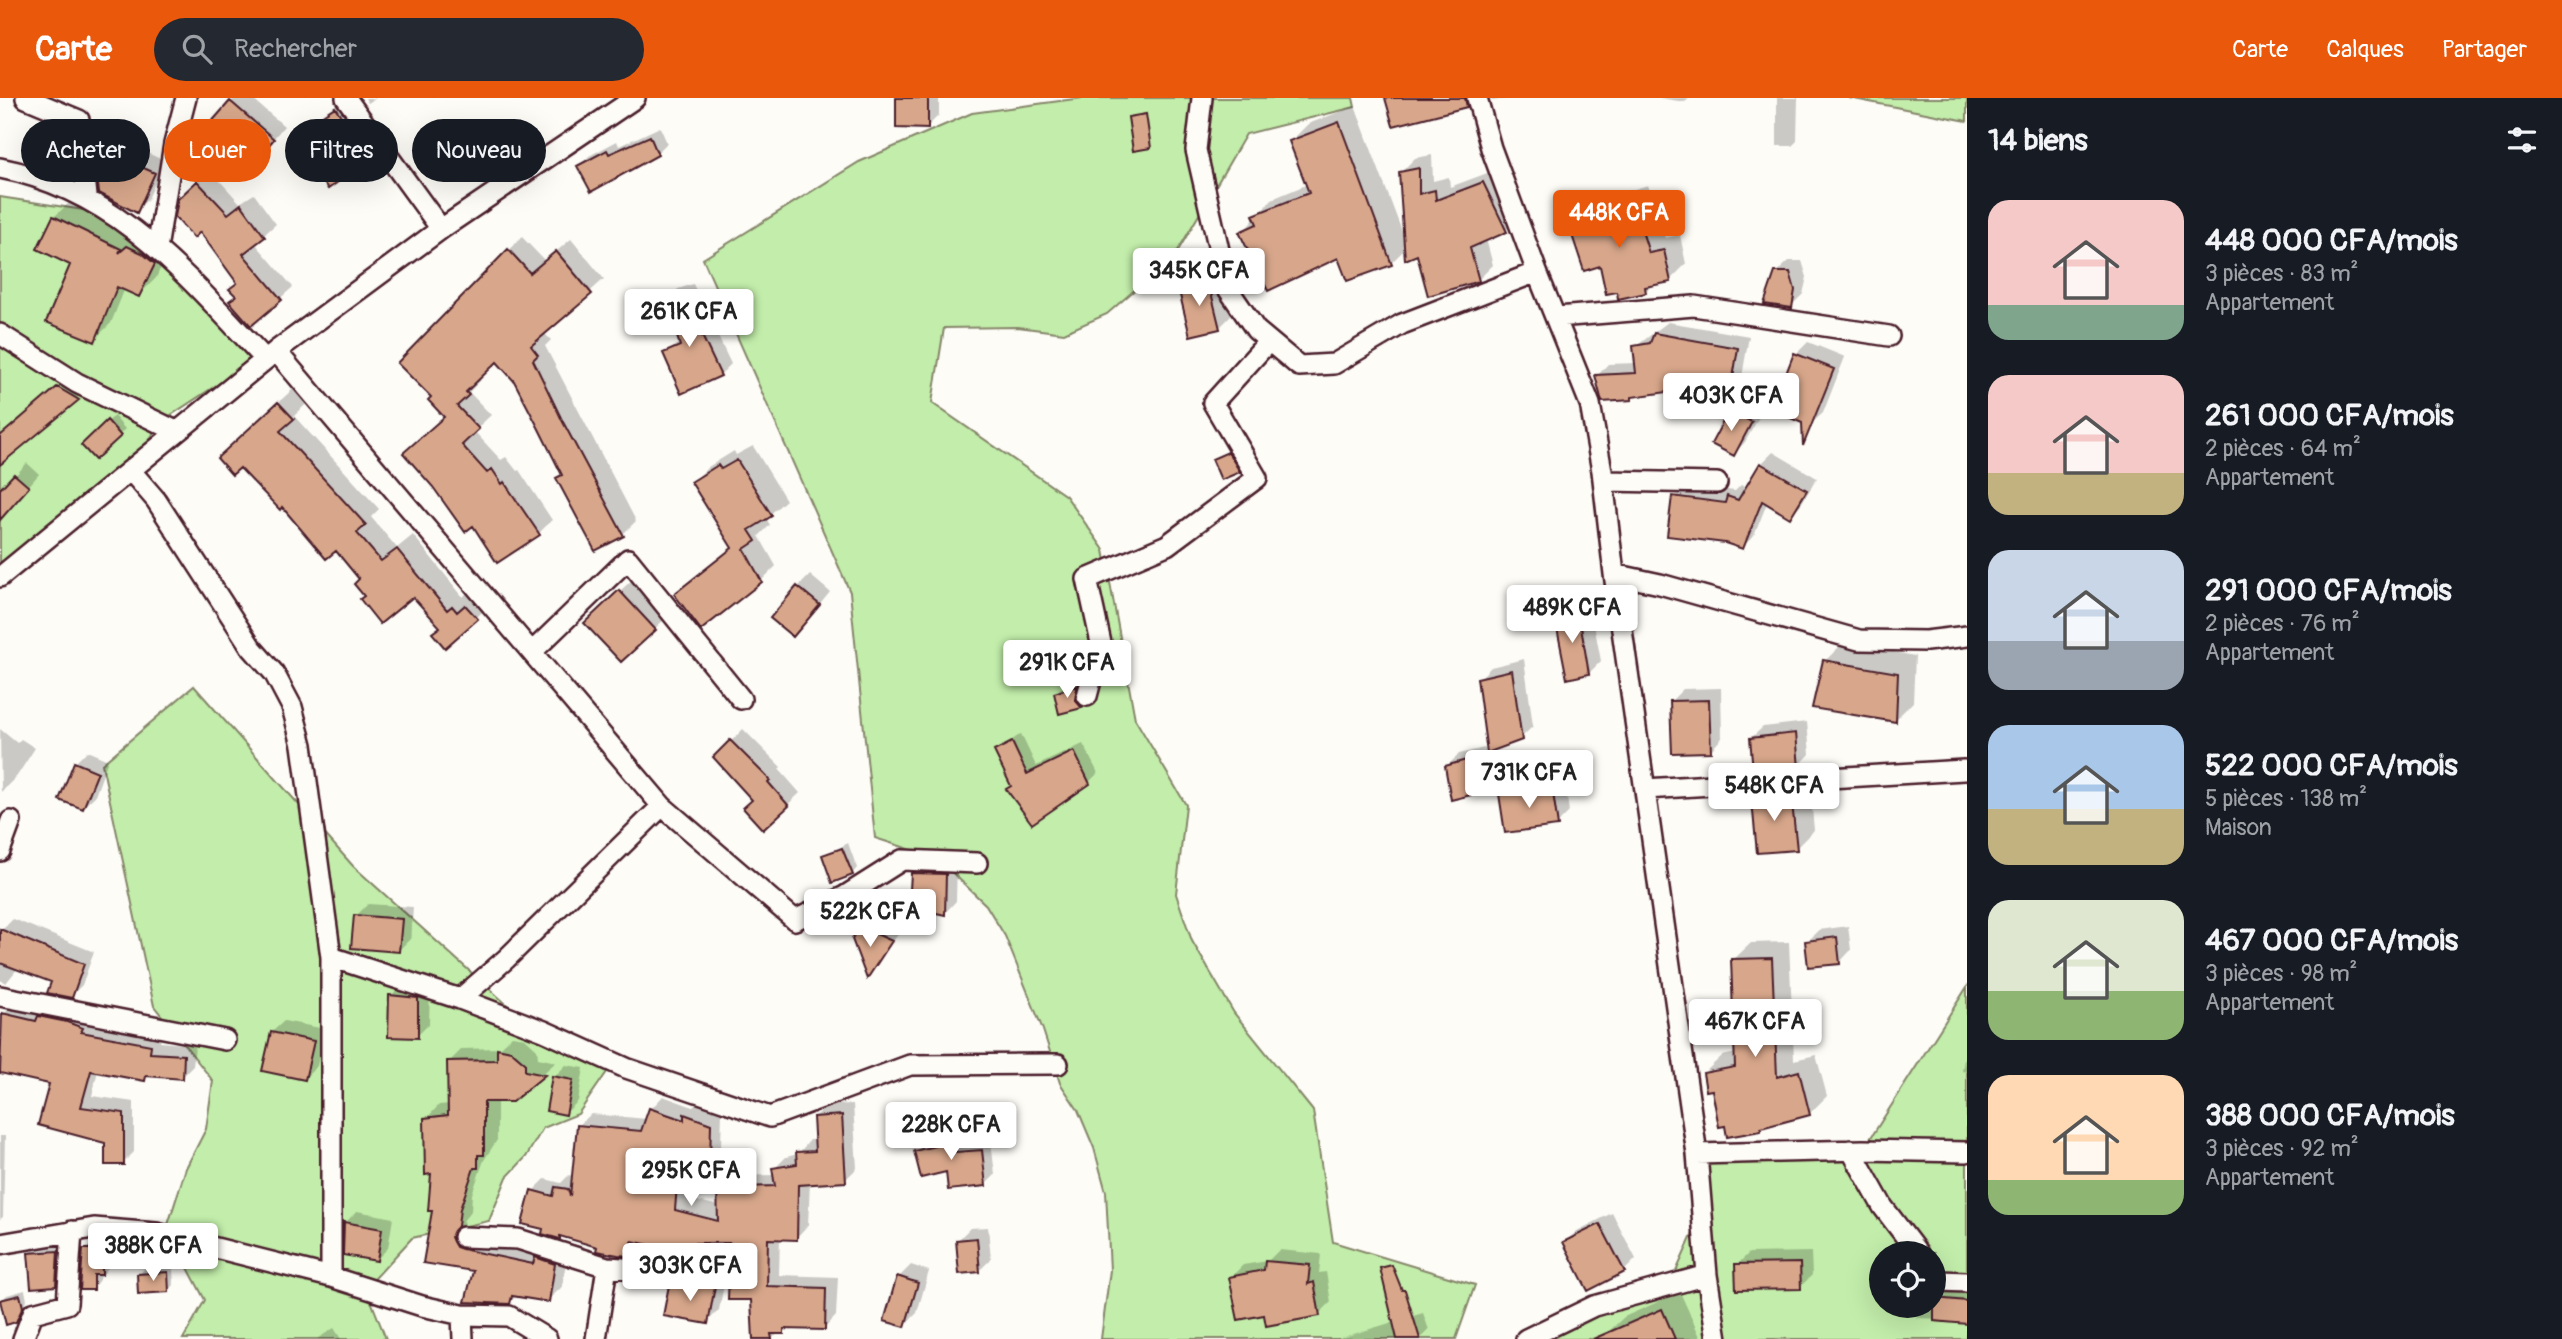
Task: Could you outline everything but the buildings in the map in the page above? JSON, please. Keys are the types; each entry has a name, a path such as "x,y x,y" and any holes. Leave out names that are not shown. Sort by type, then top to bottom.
{"street":[{"path":"26,98 79,120 87,196"},
{"path":"157,249 174,144 186,98"},
{"path":"346,98 441,229"},
{"path":"0,577 271,355 441,229 635,98"},
{"path":"1202,98 1196,150 1228,289 1256,330 1299,366 1334,364 1402,324 1537,272"},
{"path":"1477,98 1491,148 1590,404 1604,481 1614,574 1697,1154 1707,1275 1717,1339"},
{"path":"0,168 55,183 87,196 157,249 271,355 532,652 662,806 795,920 845,896 902,860 977,863"},
{"path":"1557,317 1693,306 1889,336"},
{"path":"0,334 77,383 176,431"},
{"path":"1087,696 1101,643 1087,579 1167,545 1257,478 1213,403 1269,341"},
{"path":"131,471 156,500 251,647 274,673 292,707 302,745 331,957 331,1276"},
{"path":"1604,481 1717,483"},
{"path":"532,652 628,559 741,699"},
{"path":"1614,574 1660,584 1859,640 1926,640 1967,636"},
{"path":"1645,789 1964,770"},
{"path":"460,999 506,959 662,806"},
{"path":"0,851 11,821"},
{"path":"331,957 460,999 544,1031 626,1069 770,1117 910,1065 1058,1064"},
{"path":"0,996 225,1040"},
{"path":"1697,1154 1851,1150 1967,1152"},
{"path":"1851,1150 1883,1207 1909,1241"},
{"path":"0,1244 94,1228 156,1233 331,1276 462,1315 509,1316 547,1339"},
{"path":"23,1339 33,1313 67,1304 72,1231"},
{"path":"463,1237 518,1239 607,1267 719,1274"},
{"path":"596,1339 607,1267"},
{"path":"1526,1339 1594,1306 1707,1275"},
{"path":"1946,1281 1967,1282"},
{"path":"462,1315 463,1339"}],"green space":[{"path":"1082,98 1353,98 1355,107 1246,134 1176,254 1107,314 1064,333 1018,327 944,328 932,403 1066,496 1104,550 1135,719 1186,805 1176,894 1192,941 1234,1013 1313,1111 1333,1242 1475,1285 1456,1339 1101,1339 1110,1270 1106,1192 1094,1148 1078,1110 1060,1083 1043,1030 1005,936 986,905 937,858 875,838 850,592 703,259 859,162 972,113"},
{"path":"1849,98 1967,98 1967,121"},
{"path":"0,197 103,213 270,350 159,423 149,441 0,567"},
{"path":"194,686 353,866 525,1021 611,1066 578,1114 543,1128 526,1157 507,1177 489,1221 412,1238 366,1288 386,1339 183,1339 205,1300 167,1228 186,1168 206,1129 213,1081 154,1006 102,764"},
{"path":"1967,987 1967,1339 1526,1339 1537,1333 1666,1294 1707,1202 1697,1154 1863,1150"}]}
